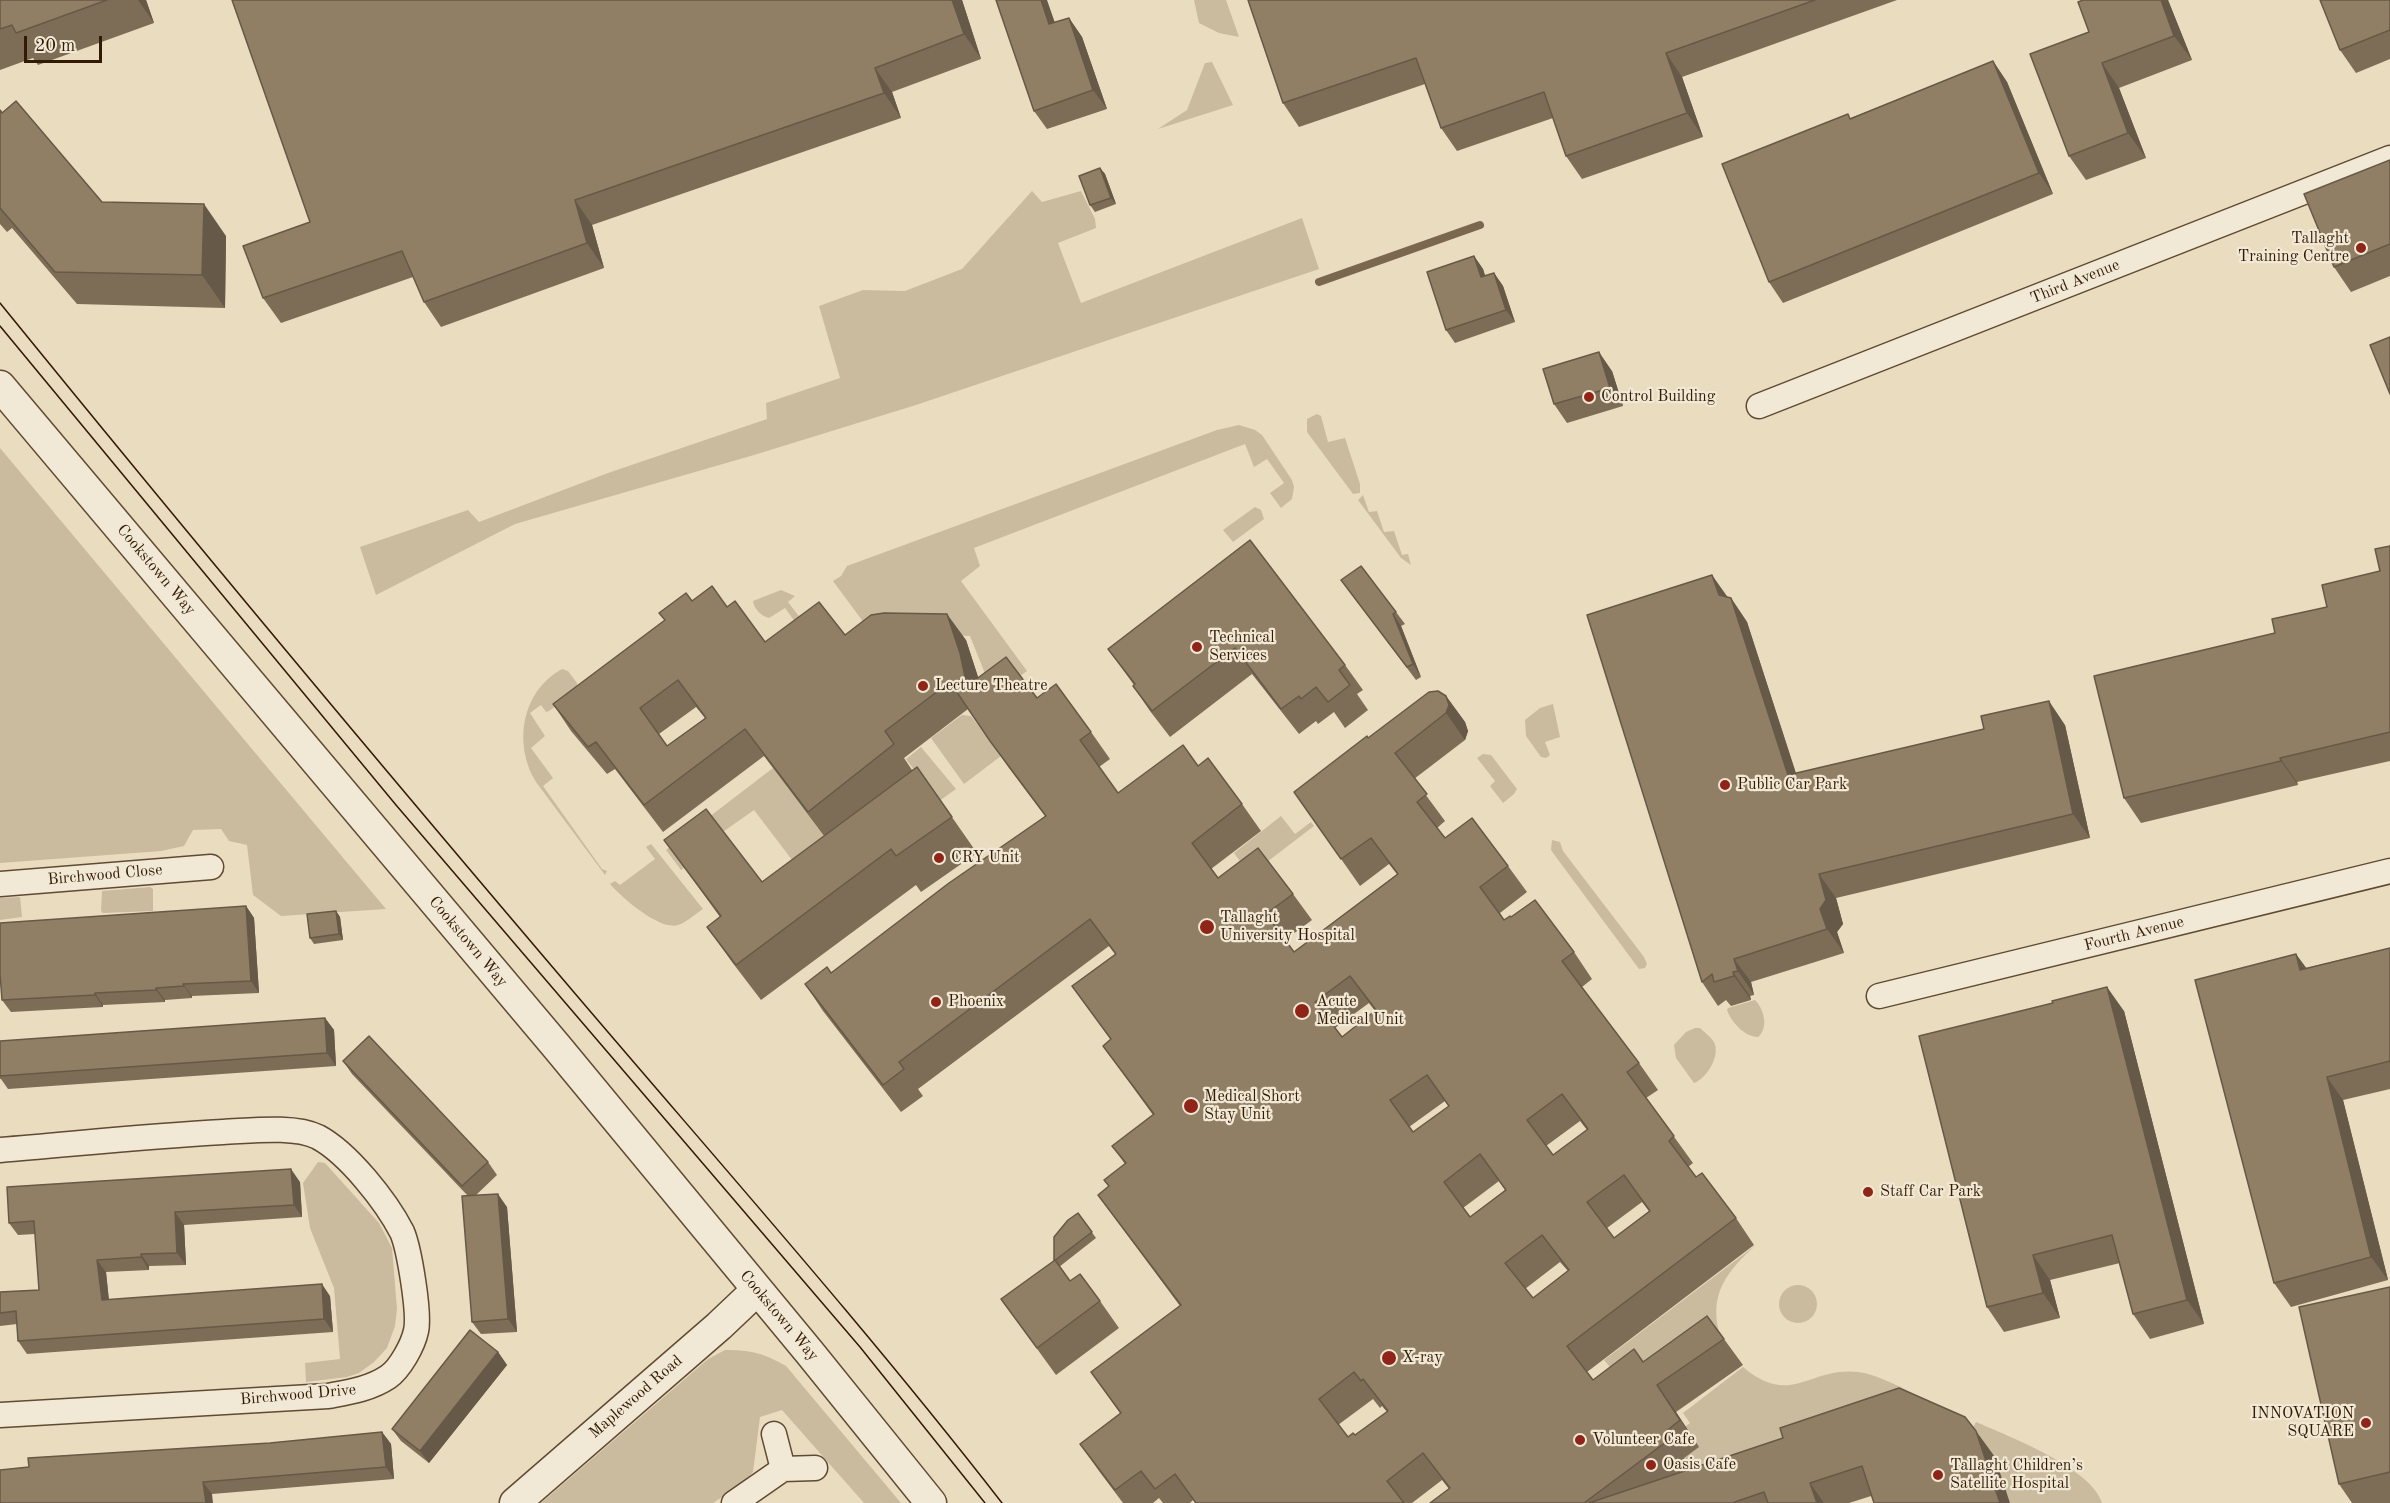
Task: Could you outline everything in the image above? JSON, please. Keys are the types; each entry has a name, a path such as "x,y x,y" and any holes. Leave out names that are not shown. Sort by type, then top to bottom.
{"street":[{"name":"Third Avenue","path":"1760,406 2390,158"},
{"name":"Cookstown Way","path":"0,386 556,1047 931,1503"},
{"name":"Birchwood Close","path":"0,884 210,867"},
{"name":"Fourth Avenue","path":"1879,996 2390,871"},
{"name":"Birchwood Drive","path":"0,1150 281,1129 316,1137 338,1152 365,1179 402,1233 414,1278 417,1330 406,1355 390,1376 364,1389 328,1396 0,1415"},
{"name":"Maplewood Road","path":"515,1503 719,1326 757,1290"},
{"path":"774,1434 783,1469"},
{"path":"734,1503 783,1469 815,1468"}],"shaded area":[{"path":"1194,0 1226,0 1239,37 1219,33 1199,23"},
{"path":"1212,62 1233,105 1158,129 1187,110 1205,63"},
{"path":"1032,191 1042,202 1081,191 1095,219 1096,228 1058,243 1081,303 1302,218 1319,269 916,405 754,455 515,524 376,595 360,547 468,510 479,522 608,473 767,419 766,403 840,378 819,306 863,290 905,291 962,269"},
{"path":"1317,414 1321,416 1328,442 1345,438 1360,484 1360,493 1353,494 1307,432 1307,419"},
{"path":"1239,425 1262,435 1292,480 1294,487 1292,499 1281,508 1270,493 1284,483 1267,459 1254,467 1245,444 974,548 980,566 961,581 1027,671 1005,687 986,676 970,636 870,631 833,581 841,576 847,566 1217,430"},
{"path":"0,448 386,909 281,916 253,895 247,845 229,841 221,829 193,830 184,846 161,851 0,863"},
{"path":"1363,495 1369,512 1377,511 1384,532 1394,531 1402,555 1408,554 1411,565 1401,558 1358,500"},
{"path":"1255,507 1261,510 1264,519 1233,542 1223,530"},
{"path":"781,590 795,596 788,602 818,641 812,645 785,608 769,618 755,607 753,601"},
{"path":"562,669 568,671 577,683 577,690 549,711 546,712 541,705 530,713 545,736 531,748 553,778 543,786 602,869 607,871 605,875 536,782 525,752 523,736 530,705 537,691"},
{"path":"1553,704 1560,737 1545,742 1550,755 1546,758 1541,757 1526,736 1525,720 1540,708"},
{"path":"962,715 971,716 1001,756 964,784 931,738"},
{"path":"921,747 956,789 815,890 754,810 686,858 689,864 681,870 666,850 773,768 826,839 915,771 906,759"},
{"path":"1483,754 1491,755 1517,789 1503,803 1490,786 1495,781 1477,758"},
{"path":"1281,816 1295,834 1311,822 1314,826 1250,875 1234,853"},
{"path":"1552,840 1560,842 1563,851 1644,957 1647,964 1645,968 1639,969 1556,857 1551,850"},
{"path":"651,844 703,909 678,925 661,923 641,912 610,884 615,881 620,885 655,859 646,847"},
{"path":"150,887 153,889 153,911 103,913 101,911 102,891"},
{"path":"20,897 22,917 0,920 0,898"},
{"path":"1755,1000 1764,1018 1763,1029 1758,1037 1739,1028 1727,1010"},
{"path":"1700,1028 1714,1042 1716,1054 1707,1072 1694,1083 1676,1058 1674,1045 1686,1032"},
{"path":"318,1162 325,1163 379,1223 392,1248 397,1309 395,1326 387,1348 374,1362 359,1373 347,1377 306,1382 305,1363 340,1359 334,1288 310,1228 303,1183"},
{"path":"1756,1245 1729,1273 1723,1283 1717,1305 1719,1332 1620,1379 1604,1360"},
{"path":"1798,1285 1812,1290 1817,1304 1812,1318 1798,1323 1784,1318 1779,1304 1784,1290"},
{"path":"725,1350 757,1353 786,1366 901,1503 864,1503 782,1410 760,1417 753,1472 742,1484 713,1503 541,1503 708,1359"},
{"path":"1743,1367 1760,1379 1774,1384 1788,1385 1827,1374 1858,1372 1883,1379 1923,1398 1856,1421 1689,1503 1652,1452 1690,1423 1683,1413"},
{"path":"1976,1422 2066,1466 2095,1490 2102,1503 2010,1503 1995,1457 1968,1437"}],"building":[{"path":"0,0 107,0 16,33 12,25 0,29"},
{"path":"232,0 952,0 964,34 875,68 884,93 575,200 587,243 424,302 402,251 263,298 243,246 310,222"},
{"path":"996,0 1041,0 1049,24 1069,18 1093,90 1034,111"},
{"path":"1248,0 1815,0 1666,53 1687,113 1566,156 1544,92 1441,128 1416,58 1283,103"},
{"path":"2083,0 2161,0 2174,36 2102,63 2128,133 2069,156 2030,54 2089,32 2078,2"},
{"path":"2320,0 2390,0 2390,30 2340,50"},
{"path":"1993,61 2039,173 1769,282 1722,164 1848,114 1850,119"},
{"path":"16,101 102,202 204,204 202,275 55,272 0,208 0,110 2,113"},
{"path":"2390,160 2390,244 2334,267 2304,194"},
{"path":"1100,168 1111,198 1090,205 1079,176"},
{"path":"1474,256 1481,277 1494,273 1506,310 1446,330 1427,272"},
{"path":"2390,337 2390,394 2370,345"},
{"path":"1599,352 1610,388 1554,404 1543,369"},
{"path":"1250,540 1345,665 1339,670 1350,685 1328,702 1316,687 1301,699 1299,696 1281,709 1235,648 1152,711 1108,649"},
{"path":"2390,546 2390,732 2280,758 2281,761 2124,798 2094,676 2275,633 2272,619 2327,607 2322,585 2380,571 2375,549"},
{"path":"1361,566 1396,612 1393,614 1413,664 1407,667 1341,580"},
{"path":"1712,575 1719,595 1731,598 1788,775 1984,729 1981,716 2049,701 2073,814 1819,874 1826,900 1820,909 1827,929 1734,959 1738,971 1733,972 1734,976 1714,982 1712,974 1702,982 1587,615"},
{"path":"712,586 727,607 735,601 765,642 819,602 845,635 871,615 884,613 947,614 960,653 967,686 1006,657 1037,698 1056,684 1091,732 1080,740 1118,793 1183,745 1198,766 1208,758 1242,804 1192,843 1218,878 1258,848 1293,894 1266,914 1294,952 1398,874 1371,838 1341,859 1294,792 1429,692 1438,691 1446,696 1449,705 1446,713 1395,753 1427,794 1417,802 1445,838 1472,818 1508,866 1480,887 1504,920 1535,900 1574,952 1562,961 1639,1063 1627,1072 1674,1136 1669,1141 1696,1177 1702,1173 1736,1218 1567,1346 1593,1380 1634,1349 1643,1362 1707,1316 1724,1339 1657,1385 1680,1420 1665,1432 1670,1439 1584,1503 1430,1503 1450,1488 1423,1453 1387,1481 1404,1503 1196,1503 1175,1474 1155,1489 1141,1471 1115,1490 1080,1444 1121,1413 1091,1372 1181,1305 1098,1195 1109,1186 1104,1180 1126,1163 1112,1146 1154,1114 1103,1046 1111,1039 1072,986 1116,954 1090,919 899,1062 904,1069 883,1085 805,984 827,967 831,973 949,883 1046,816 990,741 950,682 885,731 894,744 808,812 745,729 644,805 596,742 588,747 553,704 665,620 659,613 686,593 692,601","holes":["678,680 706,718 667,746 640,708","1350,976 1376,1010 1342,1037 1315,1002","1427,1075 1449,1106 1413,1132 1390,1100","1562,1094 1588,1129 1553,1155 1527,1120","1480,1154 1506,1190 1470,1217 1444,1182","1624,1175 1650,1211 1614,1238 1587,1202","1542,1235 1569,1270 1533,1298 1505,1263","1354,1372 1361,1381 1363,1379 1388,1411 1355,1435 1353,1433 1348,1437 1319,1399"]},
{"path":"917,767 952,817 896,856 891,849 736,965 707,927 721,916 664,840 706,809 762,882"},
{"path":"246,906 251,981 183,984 184,986 156,988 156,990 2,1000 0,923"},
{"path":"336,911 339,934 310,938 307,914"},
{"path":"2390,948 2390,1061 2327,1077 2371,1257 2274,1283 2195,980 2296,954 2300,970"},
{"path":"2107,987 2187,1300 2133,1314 2112,1235 2033,1255 2043,1293 1987,1307 1919,1036 2053,1003 2052,1001"},
{"path":"325,1018 327,1053 0,1076 0,1041"},
{"path":"369,1036 488,1162 462,1186 343,1061"},
{"path":"291,1169 294,1205 175,1212 177,1253 141,1254 141,1257 97,1260 102,1300 322,1284 324,1319 18,1341 16,1311 0,1313 0,1292 39,1290 34,1221 9,1223 7,1187"},
{"path":"498,1194 508,1319 472,1322 462,1196"},
{"path":"1078,1213 1092,1232 1054,1261 1054,1237 1068,1220"},
{"path":"1055,1260 1070,1281 1080,1274 1100,1301 1037,1348 1001,1299"},
{"path":"2390,1287 2390,1472 2339,1484 2299,1307"},
{"path":"470,1330 498,1352 420,1451 392,1429"},
{"path":"1899,1388 1965,1417 1976,1431 2000,1503 1874,1503 1862,1466 1810,1483 1817,1503 1768,1503 1764,1492 1732,1503 1589,1503 1783,1438 1780,1428"},
{"path":"382,1432 386,1467 203,1482 206,1503 0,1503 0,1470 29,1467 28,1458 270,1443"}],"waterway":[{"path":"1319,282 1480,225"}],"tram line":[{"path":"0,303 360,738 899,1374 1002,1503"},
{"path":"0,326 396,805 860,1347 985,1503"}],"place":[{"name":"Tallaght Training Centre","path":"2361,248"},
{"name":"Control Building","path":"1589,397"},
{"name":"Technical Services","path":"1197,647"},
{"name":"Lecture Theatre","path":"923,686"},
{"name":"Public Car Park","path":"1725,785"},
{"name":"CRY Unit","path":"939,858"},
{"name":"Tallaght University Hospital","path":"1207,927"},
{"name":"Phoenix","path":"936,1002"},
{"name":"Acute Medical Unit","path":"1302,1011"},
{"name":"Medical Short Stay Unit","path":"1191,1106"},
{"name":"Staff Car Park","path":"1868,1192"},
{"name":"X-ray","path":"1389,1358"},
{"name":"INNOVATION SQUARE","path":"2366,1423"},
{"name":"Volunteer Cafe","path":"1580,1440"},
{"name":"Oasis Cafe","path":"1651,1465"},
{"name":"Tallaght Children’s Satellite Hospital","path":"1938,1475"}]}
